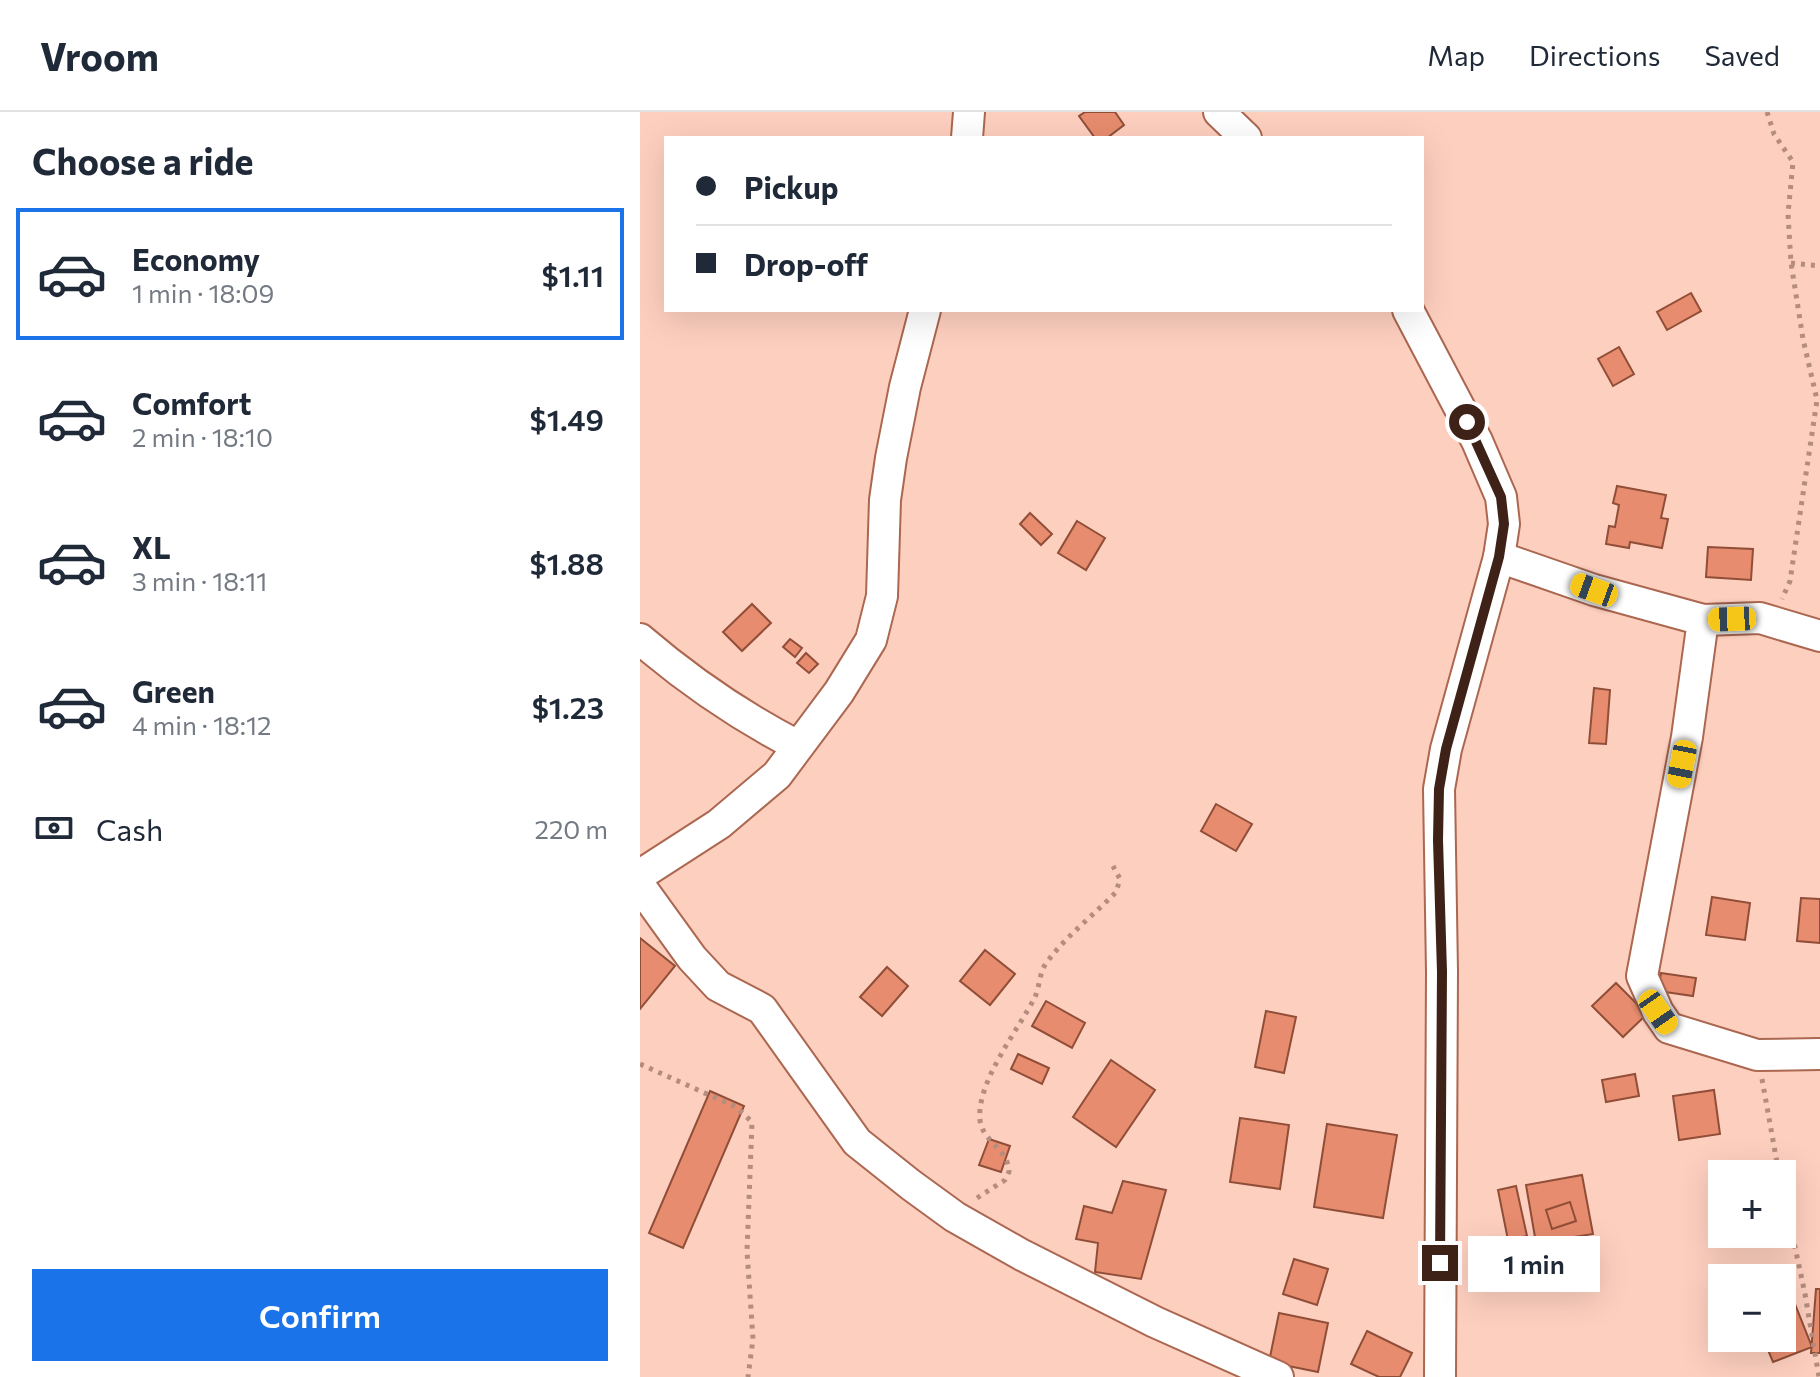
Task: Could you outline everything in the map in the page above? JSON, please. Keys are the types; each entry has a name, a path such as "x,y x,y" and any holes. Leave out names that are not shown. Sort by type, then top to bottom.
{"street":[{"path":"967,136 969,112"},
{"path":"1219,112 1244,136"},
{"path":"640,875 699,838 777,775 858,664 871,640 879,616 884,578 885,500 905,387 924,312"},
{"path":"1409,312 1477,441 1501,497 1504,524 1499,557 1446,749 1439,789 1442,972 1440,1377"},
{"path":"1499,557 1594,590 1703,620 1760,618 1820,636"},
{"path":"1703,620 1687,737 1642,976 1669,1028 1757,1055 1820,1054"},
{"path":"640,639 709,695 754,724 798,746"},
{"path":"640,886 692,958 718,986 762,1009 857,1142 955,1217 1022,1255 1155,1322 1278,1377"}],"path":[{"path":"1760,618 1781,601 1790,581 1817,400 1791,263 1788,214 1793,162 1774,134 1767,112"},
{"path":"1791,263 1820,266"},
{"path":"1811,449 1820,449"},
{"path":"955,1217 1008,1176 1007,1160 989,1139 980,1121 989,1081 1002,1051 1035,997 1047,962 1116,892 1120,879 1113,866"},
{"path":"1757,1055 1776,1160"},
{"path":"640,1064 736,1107 752,1122 747,1251 752,1324 748,1377"},
{"path":"1795,1248 1819,1377"}],"building":[{"path":"1085,112 1115,112 1124,125 1110,136 1094,136 1079,116"},
{"path":"1691,293 1701,311 1667,330 1657,312"},
{"path":"1619,347 1634,374 1613,386 1598,359"},
{"path":"1617,486 1666,495 1661,518 1668,519 1662,548 1630,542 1629,548 1606,544 1609,526 1615,527 1619,505 1613,503"},
{"path":"1030,513 1052,534 1041,545 1020,524"},
{"path":"1077,521 1105,538 1086,570 1058,553"},
{"path":"1708,547 1753,549 1751,580 1706,577"},
{"path":"752,604 771,623 742,651 723,632"},
{"path":"790,639 802,648 795,657 783,647"},
{"path":"806,653 818,664 809,673 797,663"},
{"path":"1594,688 1610,690 1606,744 1589,743"},
{"path":"1216,804 1252,824 1236,851 1201,831"},
{"path":"1712,897 1750,903 1745,940 1706,935"},
{"path":"1801,898 1820,899 1820,943 1797,941"},
{"path":"640,938 675,966 640,1009"},
{"path":"985,950 1015,974 990,1005 960,981"},
{"path":"887,967 908,986 882,1016 860,997"},
{"path":"1661,973 1696,978 1693,996 1658,991"},
{"path":"1616,983 1647,1014 1623,1037 1592,1006"},
{"path":"1046,1001 1085,1023 1072,1048 1032,1026"},
{"path":"1266,1011 1296,1017 1284,1073 1255,1067"},
{"path":"1018,1054 1049,1068 1042,1084 1011,1069"},
{"path":"1111,1060 1155,1090 1116,1147 1073,1117"},
{"path":"1635,1074 1639,1096 1606,1102 1602,1080"},
{"path":"1714,1090 1720,1134 1679,1140 1673,1096"},
{"path":"710,1091 744,1106 683,1248 649,1233"},
{"path":"1240,1118 1289,1125 1280,1189 1230,1182"},
{"path":"1327,1124 1397,1135 1383,1218 1314,1207"},
{"path":"989,1139 1010,1146 1001,1172 979,1165"},
{"path":"1582,1175 1593,1234 1536,1243 1526,1185"},
{"path":"1123,1181 1166,1190 1141,1279 1095,1272 1098,1243 1076,1239 1084,1206 1112,1213"},
{"path":"1516,1186 1527,1236 1508,1240 1498,1190"},
{"path":"1570,1202 1576,1221 1552,1229 1546,1210"},
{"path":"1294,1259 1328,1269 1317,1305 1283,1294"},
{"path":"1816,1289 1820,1289 1820,1353 1811,1353"},
{"path":"1796,1307 1812,1347 1773,1362 1769,1352 1796,1352"},
{"path":"1279,1313 1328,1323 1318,1372 1269,1362"},
{"path":"1367,1331 1412,1353 1400,1377 1379,1377 1351,1364"}],"route":[{"path":"1440,1263 1442,972 1439,789 1446,749 1499,557 1504,524 1501,497 1467,422"}]}
